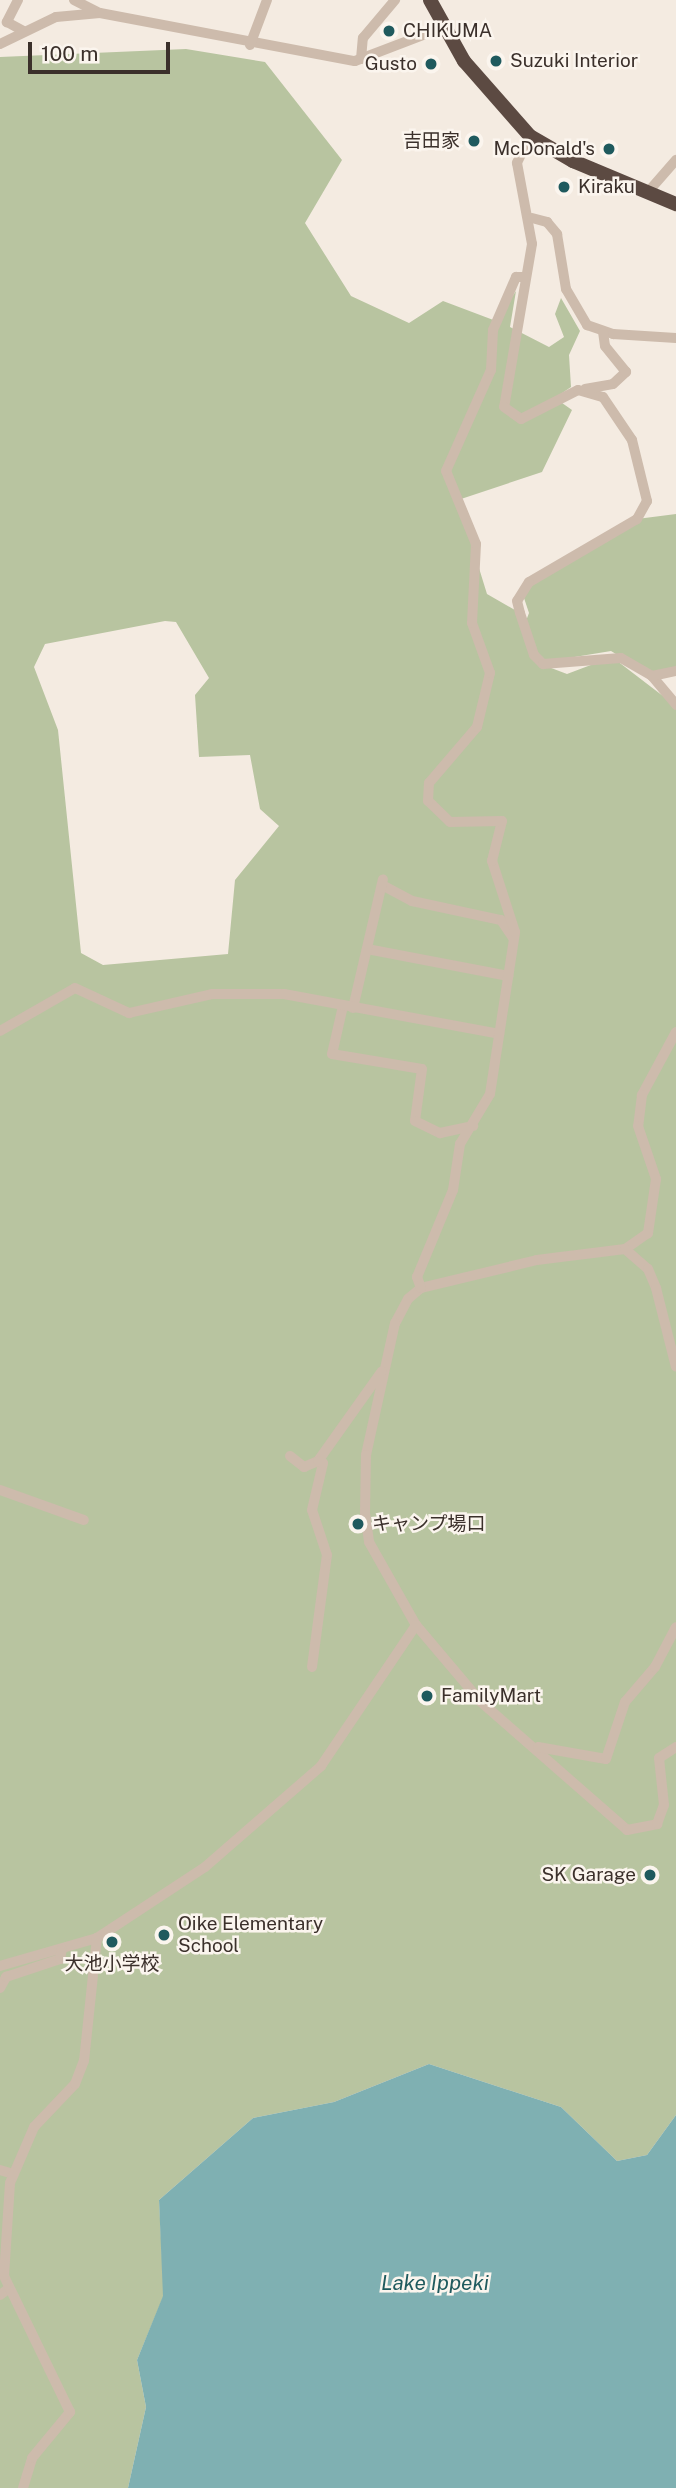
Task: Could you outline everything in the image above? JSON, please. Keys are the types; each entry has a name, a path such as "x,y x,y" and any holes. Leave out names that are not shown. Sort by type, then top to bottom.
{"highway":[{"path":"430,0 443,27 490,95 530,136 676,204"}],"street":[{"path":"74,0 100,13 331,61 361,59 443,27"},
{"path":"95,0 100,13"},
{"path":"250,45 267,0"},
{"path":"361,59 363,38 395,0"},
{"path":"0,5 15,4 7,22 23,31"},
{"path":"0,44 56,17 100,13"},
{"path":"530,136 517,163 532,218 504,407 521,419 584,390 613,384 626,372 605,346 603,332"},
{"path":"648,192 676,160"},
{"path":"532,218 554,228 572,307 603,332 676,338"},
{"path":"421,1289 417,1277 453,1189 460,1144 490,1094 513,939 492,861 502,821 450,822 428,801 428,792 477,727 490,673 472,623 476,544 446,471 491,370 493,330 516,277 525,277"},
{"path":"584,390 603,397 625,422 644,511 529,582 517,601 534,655 543,664 621,658 652,676 676,705"},
{"path":"652,676 676,671"},
{"path":"472,1126 440,1133 415,1121 422,1069 332,1054 367,949 383,882 412,901 501,920 513,939"},
{"path":"367,949 508,976"},
{"path":"0,1031 75,988 128,1013 212,994 284,994 499,1034"},
{"path":"676,1032 642,1095 638,1126 656,1179 655,1219 648,1233 625,1249 537,1260 421,1289 396,1323 366,1455 369,1542 416,1625 481,1702 537,1747 610,1817 640,1832 657,1824 664,1805 659,1758 676,1747"},
{"path":"625,1249 648,1269 656,1287 676,1367"},
{"path":"290,1456 304,1467 318,1461 384,1368"},
{"path":"312,1667 327,1555 312,1510 323,1463 318,1461"},
{"path":"0,1490 84,1520"},
{"path":"0,1965 97,1938 205,1867 321,1766 416,1625"},
{"path":"537,1747 606,1759 625,1702 674,1640 676,1627"},
{"path":"23,2488 32,2458 70,2412 4,2292 3,2263 13,2174 34,2127 75,2084 84,2061 97,1938"},
{"path":"0,1988 6,1977 60,1959 62,1949"},
{"path":"0,2169 13,2174"}],"green space":[{"path":"186,49 265,62 342,160 305,223 351,296 409,323 443,301 496,321 516,291 510,327 549,347 564,337 555,314 561,298 580,331 569,355 571,387 555,398 572,410 542,472 458,500 487,594 520,613 524,626 529,613 521,589 637,519 676,514 676,673 652,676 611,651 538,663 567,674 612,657 676,706 676,2115 647,2155 617,2161 561,2107 429,2064 334,2102 253,2118 159,2200 164,2295 137,2360 146,2407 128,2488 0,2488 0,57","holes":["165,621 176,622 209,678 195,695 199,757 250,755 260,809 279,826 235,880 228,954 103,965 81,953 58,730 34,667 45,644"]}],"water":[{"name":"Lake Ippeki","path":"429,2064 561,2107 617,2161 647,2155 676,2115 676,2488 128,2488 146,2407 137,2360 163,2296 159,2200 253,2118 334,2102"}],"place":[{"name":"CHIKUMA","path":"389,31"},
{"name":"Suzuki Interior","path":"496,61"},
{"name":"Gusto","path":"431,64"},
{"name":"吉田家","path":"474,141"},
{"name":"McDonald's","path":"609,149"},
{"name":"Kiraku","path":"564,187"},
{"name":"キャンプ場口","path":"358,1524"},
{"name":"FamilyMart","path":"427,1696"},
{"name":"SK Garage","path":"650,1875"},
{"name":"Oike Elementary School","path":"164,1935"},
{"name":"大池小学校","path":"112,1942"}]}
